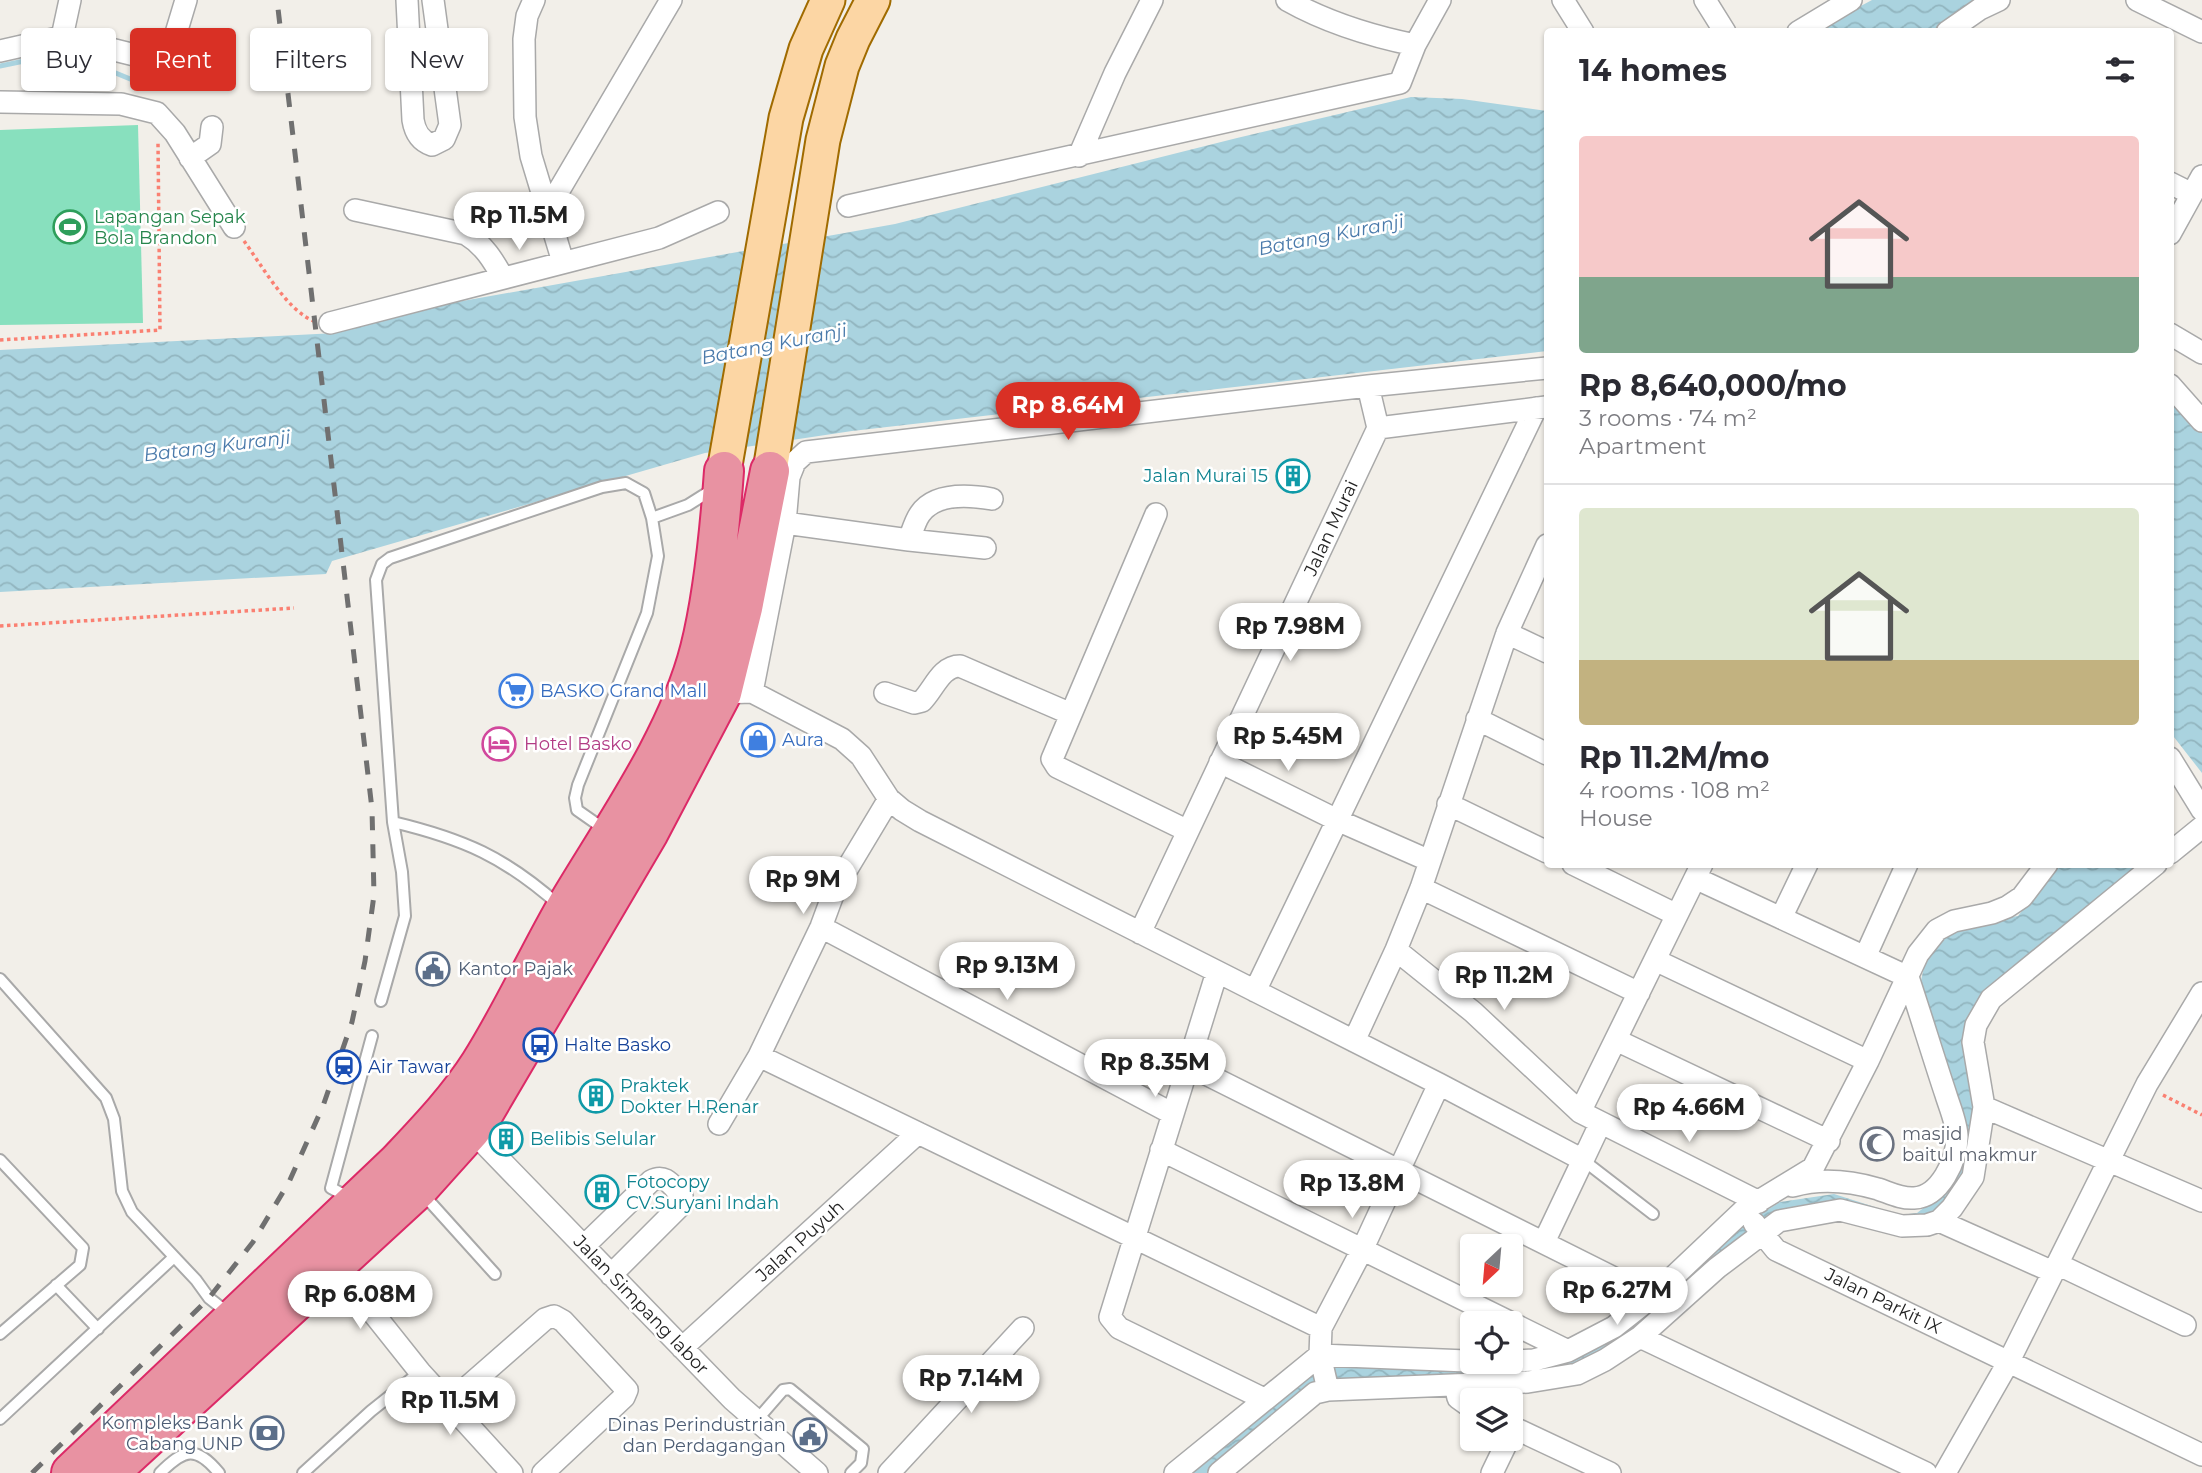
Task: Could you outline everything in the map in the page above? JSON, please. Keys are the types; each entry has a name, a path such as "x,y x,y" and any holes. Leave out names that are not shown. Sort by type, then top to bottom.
{"highway":[{"path":"84,1472 334,1264 418,1189 471,1130 508,1075 649,832 737,693 743,608 770,471"},
{"path":"84,1472 233,1317 398,1162 441,1115 479,1065 671,726 696,661 711,583 724,477"}],"main road":[{"path":"724,477 769,203 793,87 806,49 828,0"},
{"path":"770,471 823,140 842,66 873,0"}],"street":[{"path":"64,28 70,0"},
{"path":"116,50 167,63 186,0"},
{"path":"407,0 414,127 424,142 435,145 444,139 450,125 433,0"},
{"path":"534,0 527,16 524,38 525,117 531,156 563,262"},
{"path":"548,209 671,0"},
{"path":"1079,156 1115,73 1152,0"},
{"path":"1287,0 1306,11 1383,38 1415,45"},
{"path":"848,206 1400,83 1415,45 1440,0"},
{"path":"1563,0 1580,28"},
{"path":"1705,0 1722,28"},
{"path":"1953,28 1998,0"},
{"path":"2137,0 2202,32"},
{"path":"1804,28 1844,2"},
{"path":"0,51 21,46"},
{"path":"0,102 121,104 157,113 175,133 234,227"},
{"path":"190,158 210,144 212,127"},
{"path":"2174,186 2195,200 2174,229"},
{"path":"355,210 466,234 479,242 503,278"},
{"path":"330,323 659,238 718,212"},
{"path":"2174,336 2202,353"},
{"path":"1544,368 1368,386 806,452 795,463 789,477 785,523 737,693 818,724 842,739 862,756 889,799 920,821 1439,1084 1583,1160"},
{"path":"1368,386 1378,428 1542,408"},
{"path":"2174,390 2202,421"},
{"path":"1255,991 1542,408"},
{"name":"Jalan Murai","path":"1140,933 1186,830 1378,428"},
{"path":"909,540 919,514 932,503 971,495 992,499"},
{"path":"1156,514 1052,759 1054,764 1186,830"},
{"path":"785,523 985,548"},
{"path":"1354,1041 1421,888 1507,633 1544,555"},
{"path":"1507,633 1544,651"},
{"path":"885,693 914,703 922,701 945,671 952,666 960,666 1071,713"},
{"path":"1477,719 1544,752"},
{"path":"1220,762 1338,820 1430,861"},
{"path":"2174,764 2202,810"},
{"path":"719,1124 759,1056 821,927 830,900 889,799"},
{"path":"1448,804 1544,851"},
{"path":"2174,850 2202,827"},
{"path":"1581,868 1677,915"},
{"path":"1782,918 1805,868"},
{"path":"1865,957 1905,868"},
{"path":"1225,1468 1315,1393 1328,1388 1528,1382 1577,1374 1605,1360 1640,1337 1717,1268 1754,1218 1780,1190 1813,1168 1829,1141 1918,954 1937,930 1954,921 2007,907 2022,897 2044,868"},
{"path":"1175,1473 1264,1399 1321,1360 1534,1360 1568,1351 1614,1327 1754,1218 1779,1221 1840,1210 1902,1226 1927,1226 1939,1221 1952,1208 1973,1177 1984,1107 1973,1042 1976,1025 1991,999 2151,868"},
{"path":"1580,1112 1698,871 1782,918 1908,977 1957,1137 1954,1155 1940,1183 1924,1197 1899,1197 1853,1183 1822,1181 1780,1190"},
{"path":"1421,888 1639,993"},
{"path":"821,927 1172,1114"},
{"name":"Jalan Parkit IX","path":"1396,950 1473,1012 1580,1112 1754,1218 1776,1250 2202,1455"},
{"path":"1655,960 1868,1061"},
{"path":"1217,972 1110,1309 1110,1317 1119,1328 1264,1399"},
{"path":"1945,1473 2008,1361 2147,1083 2202,993"},
{"path":"1616,1040 1829,1141"},
{"path":"759,1056 1321,1328"},
{"path":"1188,1065 1652,1297"},
{"path":"1328,1388 1321,1360 1321,1328 1363,1248 1439,1084"},
{"path":"1984,1107 2202,1201"},
{"path":"1544,1242 1601,1124"},
{"name":"Jalan Simpang labor","path":"471,1130 756,1422 817,1473"},
{"name":"Jalan Puyuh","path":"682,1348 918,1133"},
{"path":"1161,1150 1568,1351"},
{"path":"584,1246 651,1181 660,1177 666,1179 682,1196 680,1206 611,1275"},
{"path":"1939,1221 2185,1325"},
{"path":"334,1264 420,1372 512,1473"},
{"path":"448,1404 545,1320 554,1316 563,1321 627,1390 624,1398 543,1473"},
{"path":"889,1473 1023,1328"},
{"path":"1640,1337 1926,1473"},
{"path":"1455,1385 1460,1399"},
{"path":"1523,1437 1610,1473"},
{"path":"1492,1473 1502,1451"},
{"path":"1225,1468 1249,1473"}],"lane":[{"path":"652,518 688,505 724,477"},
{"path":"381,1001 405,916 402,872 393,822 376,580 382,564 390,558 602,487 626,483 644,493 652,518 658,556 647,613 575,798 577,810 610,834"},
{"path":"393,822 474,845 511,865 565,910"},
{"path":"0,979 106,1098 114,1119 122,1191 132,1212 196,1280 209,1298 233,1317"},
{"path":"356,1201 331,1188 372,1036"},
{"path":"0,1160 83,1248 80,1265 0,1334"},
{"path":"1583,1160 1653,1214"},
{"path":"418,1189 495,1274"},
{"path":"0,1419 174,1257"},
{"path":"56,1285 98,1329"},
{"path":"303,1473 371,1411 420,1372"},
{"path":"756,1422 783,1390 790,1390 863,1449 861,1462 851,1473"},
{"path":"160,1473 185,1453 199,1454 219,1473"}],"path":[{"path":"0,340 160,330 157,113"},
{"path":"234,227 283,294 301,313 309,320 330,323"},
{"path":"0,626 294,608"},
{"path":"2147,1083 2166,1097 2202,1115"}],"green space":[{"name":"Lapangan Sepak Bola Brandon","path":"138,125 143,323 0,325 0,130"}],"water":[{"path":"1872,0 1976,0 1940,28 1820,28"},
{"name":"Batang Kuranji","path":"1411,97 1462,99 1544,111 1544,351 852,431 705,453 332,561 326,574 0,592 0,350 336,333 356,320 895,224"},
{"path":"2174,391 2202,424 2202,773 2174,737"},
{"path":"2050,868 2139,868 1982,1004 1977,1145 1957,1198 1930,1222 1839,1207 1768,1222 1631,1339 1556,1375 1323,1383 1214,1473 1183,1473 1318,1364 1460,1362 1460,1374 1523,1374 1523,1361 1548,1361 1780,1202 1834,1194 1900,1215 1917,1213 1945,1191 1962,1149 1920,990 1924,968 1931,951 1940,939 1951,931 1964,925 2018,916 2042,885"}],"waterway":[{"path":"0,66 29,60 106,69 130,79"}],"railway":[{"path":"32,1473 209,1298 253,1242 289,1182 323,1106 352,1022 365,961 374,895 372,809 277,0"}],"place":[{"name":"Lapangan Sepak Bola Brandon","path":"70,227"},
{"name":"Jalan Murai 15","path":"1293,476"},
{"name":"BASKO Grand Mall","path":"516,691"},
{"name":"Aura","path":"758,740"},
{"name":"Hotel Basko","path":"499,744"},
{"name":"Kantor Pajak","path":"433,969"},
{"name":"Halte Basko","path":"540,1045"},
{"name":"Air Tawar","path":"344,1067"},
{"name":"Praktek Dokter H.Renar","path":"596,1096"},
{"name":"Belibis Selular","path":"506,1139"},
{"name":"masjid baitul makmur","path":"1877,1144"},
{"name":"Fotocopy CV.Suryani Indah","path":"602,1192"},
{"name":"Kompleks Bank Cabang UNP","path":"267,1433"},
{"name":"Dinas Perindustrian dan Perdagangan","path":"810,1435"}]}
